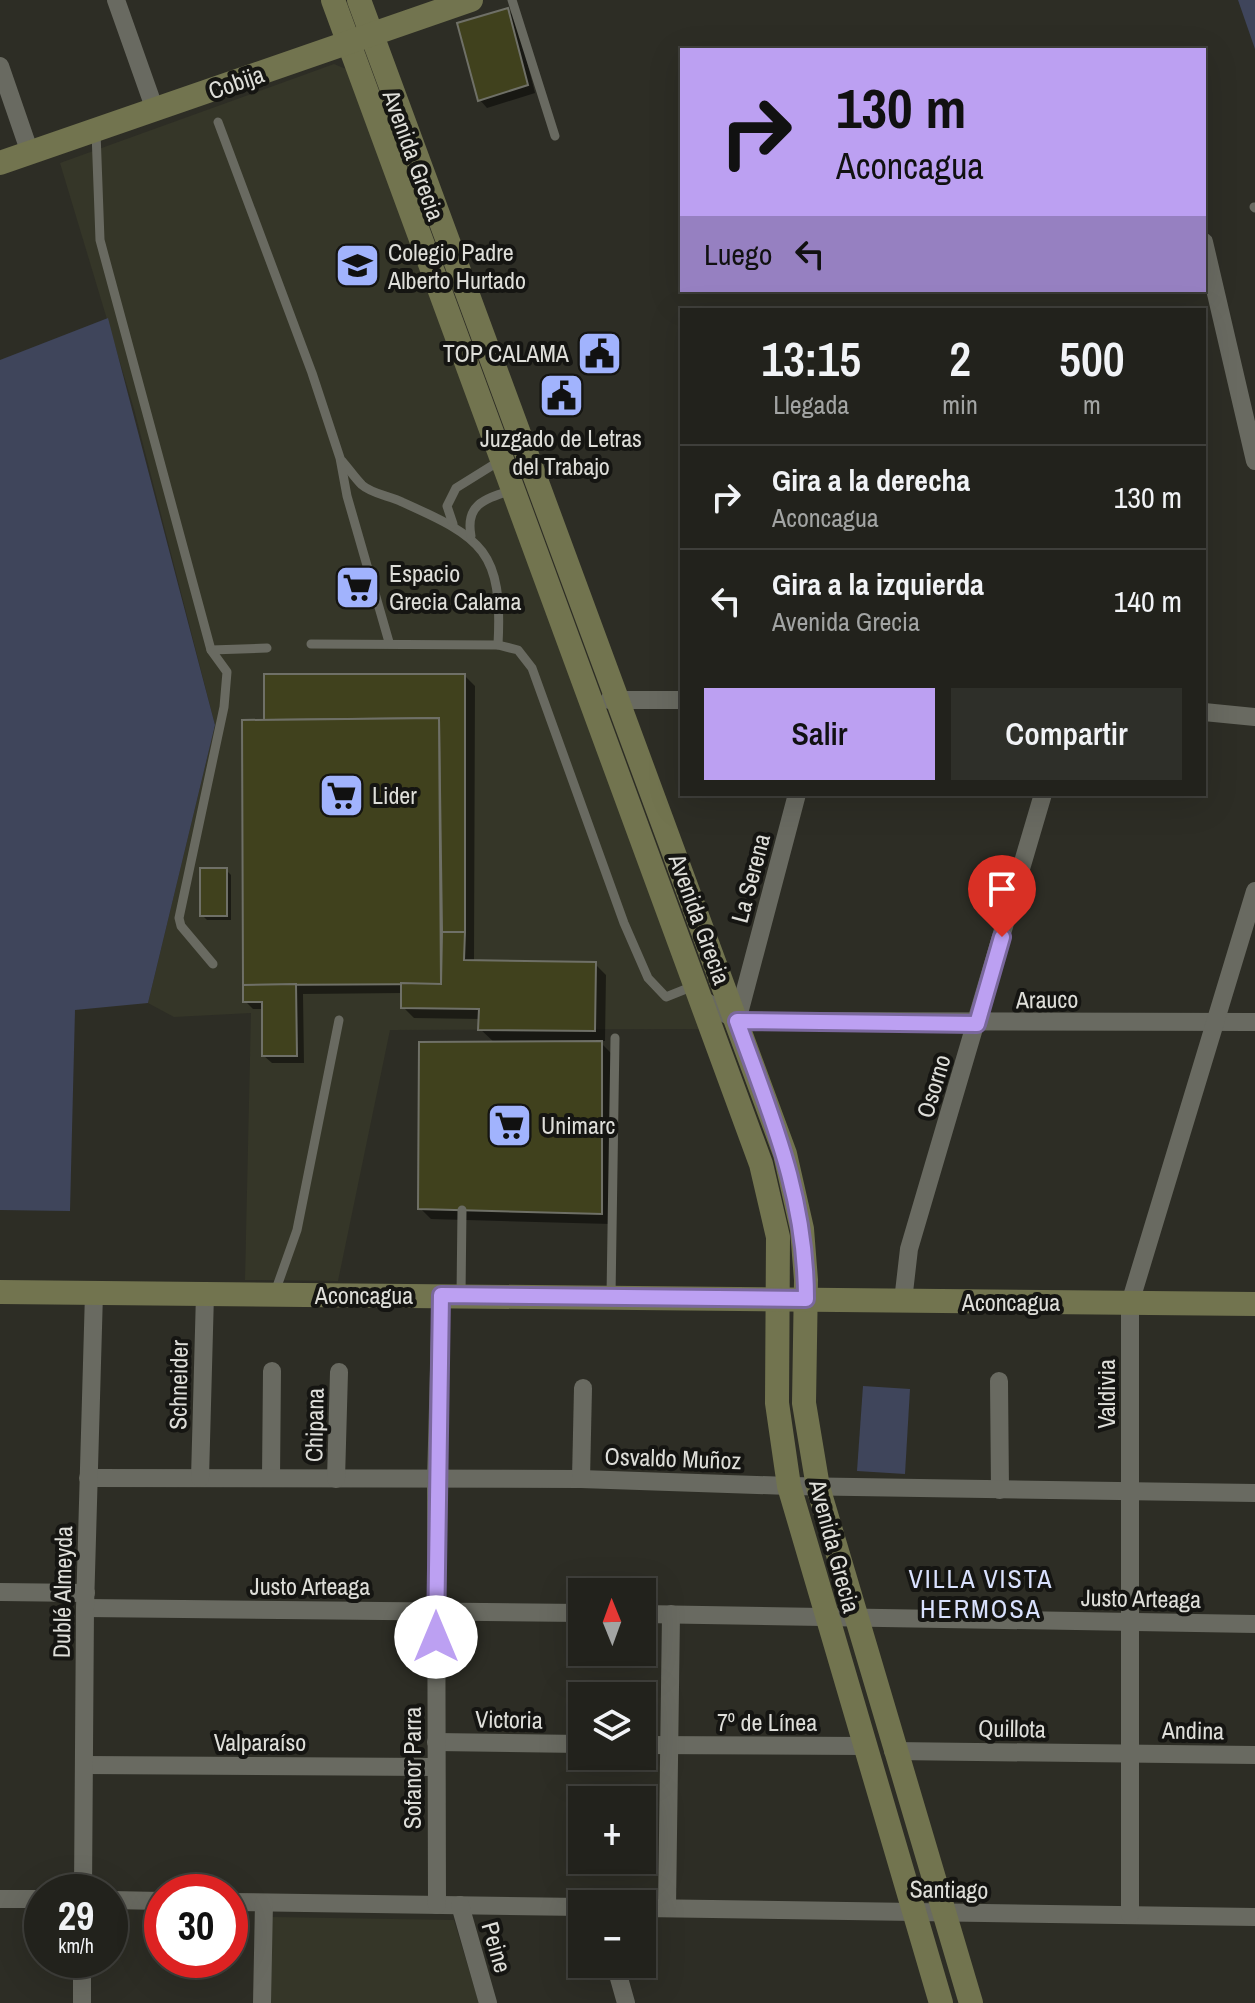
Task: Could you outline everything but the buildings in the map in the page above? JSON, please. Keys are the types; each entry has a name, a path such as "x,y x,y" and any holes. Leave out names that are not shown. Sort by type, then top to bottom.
{"main road":[{"name":"Avenida Grecia","path":"333,0 359,39 606,700 700,992 772,1201 778,1237 777,1403 789,1486 941,2003"},
{"name":"Avenida Grecia","path":"359,0 359,39 502,460 606,700 737,1021 785,1154 798,1199 806,1299 804,1403 818,1487 893,1751 971,2003"},
{"name":"Cobija","path":"0,163 471,0"},
{"name":"Aconcagua","path":"0,1292 1255,1304"}],"street":[{"path":"116,0 155,110"},
{"path":"0,66 30,153"},
{"path":"1206,248 1246,374 1255,461"},
{"path":"606,700 680,700"},
{"path":"1206,712 1255,717"},
{"name":"La Serena","path":"737,1021 796,796"},
{"name":"Osorno","path":"903,1301 909,1249 1042,796"},
{"name":"Valdivia","path":"1130,1915 1130,1303 1255,891"},
{"path":"700,992 737,1021"},
{"name":"Arauco","path":"737,1021 977,1024 1255,1022"},
{"name":"Dublé Almeyda","path":"83,1874 85,1600 94,1293"},
{"name":"Schneider","path":"200,1478 205,1294"},
{"name":"Sofanor Parra","path":"437,1905 436,1480 451,1295"},
{"path":"271,1477 272,1371"},
{"name":"Chipana","path":"336,1479 339,1372"},
{"path":"999,1381 1000,1490"},
{"path":"581,1479 583,1388"},
{"name":"Osvaldo Muñoz","path":"88,1478 581,1479 818,1487 1255,1493"},
{"name":"Justo Arteaga","path":"0,1592 85,1600 568,1613"},
{"name":"Justo Arteaga","path":"656,1614 1255,1624"},
{"path":"667,1908 671,1614"},
{"name":"Victoria","path":"436,1742 568,1744"},
{"path":"656,1745 669,1745"},
{"name":"7º de Línea","path":"669,1745 865,1746"},
{"name":"Quillota","path":"893,1751 1130,1754"},
{"name":"Andina","path":"1130,1754 1255,1755"},
{"name":"Valparaíso","path":"84,1765 435,1767"},
{"path":"0,1899 24,1899"},
{"path":"248,1903 568,1907"},
{"path":"262,2003 264,1903"},
{"name":"Peine","path":"460,1905 488,2003"},
{"name":"Santiago","path":"656,1908 1255,1917"},
{"path":"82,1978 82,2003"},
{"path":"619,1978 626,2003"}],"lane":[{"path":"512,0 555,136"},
{"path":"218,122 312,373 340,458 389,642"},
{"path":"96,130 100,240 211,650 227,672 224,707 179,918 181,926 213,964"},
{"path":"340,458 365,488 453,524 471,536 486,555 496,584 500,604 498,645"},
{"path":"453,524 447,506 456,488 502,460"},
{"path":"471,536 468,520 472,509 485,499 514,489"},
{"path":"311,644 389,642 498,645 518,650 532,668 624,923 648,978 666,997 700,992"},
{"path":"211,650 267,648"},
{"path":"274,1295 297,1230 339,1020"},
{"path":"611,1296 615,1038"},
{"path":"451,1295 462,1210"}],"shaded area":[{"path":"1238,0 1255,0 1255,49"},
{"name":"Espacio Grecia Calama","path":"334,64 346,69 703,1029 390,1030 338,1281 245,1280 251,1013 174,1017 148,1003 215,725 134,409 60,163"},
{"path":"108,318 215,725 148,1003 75,1010 70,1211 0,1210 0,360"},
{"path":"863,1386 910,1389 905,1474 857,1471"},
{"path":"272,1917 454,1920 479,2003 270,2003"}],"place":[{"name":"Colegio Padre Alberto Hurtado","path":"357,266"},
{"name":"TOP CALAMA","path":"600,353"},
{"name":"Juzgado de Letras del Trabajo","path":"561,396"},
{"name":"Espacio Grecia Calama","path":"358,587"},
{"name":"Lider","path":"341,795"},
{"name":"Unimarc","path":"510,1125"}],"district":[{"name":"VILLA VISTA HERMOSA","path":"981,1593"}],"route":[{"path":"436,1637 441,1295 806,1299 798,1199 737,1021 977,1024 1002,937"}]}
